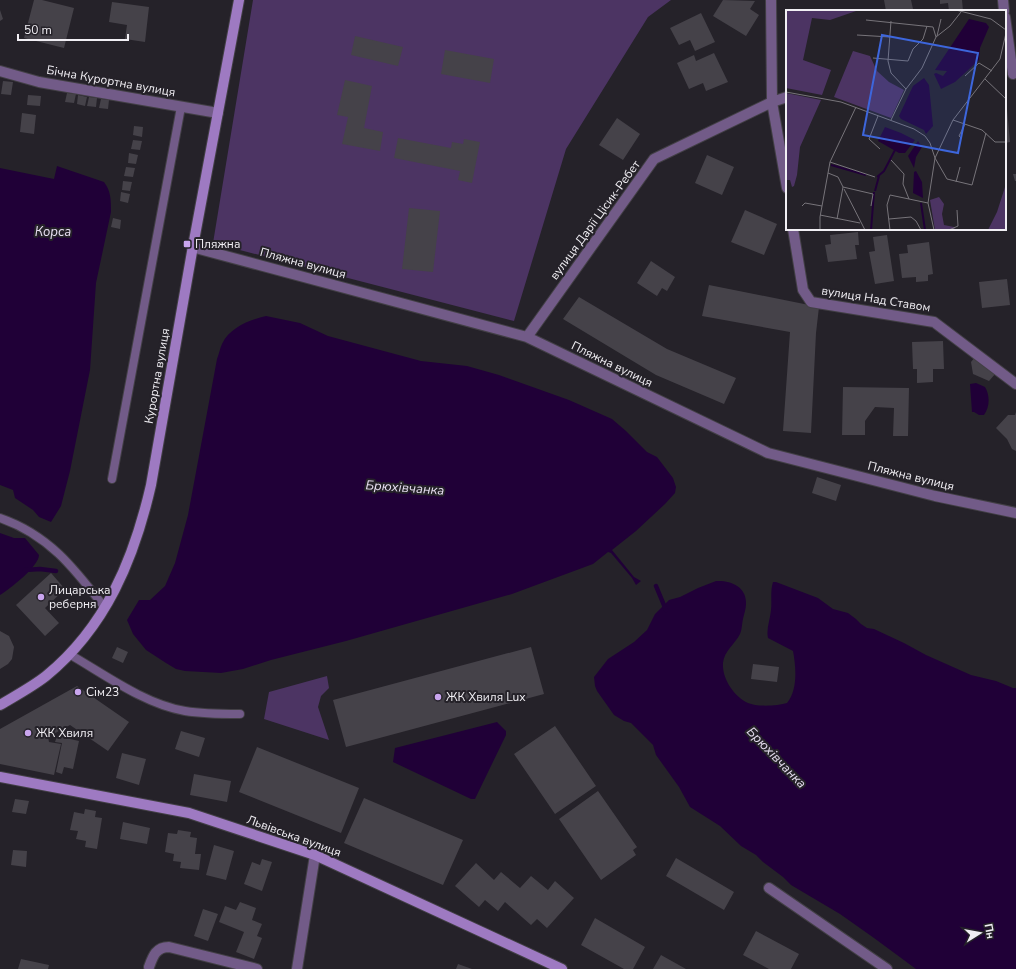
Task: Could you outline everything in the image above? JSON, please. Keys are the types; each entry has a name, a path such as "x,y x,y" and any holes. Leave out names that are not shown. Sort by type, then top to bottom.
{"main road":[{"name":"Курортна вулиця","path":"0,705 45,677 69,654 92,627 105,608 123,574 143,520 151,485 192,247 239,0"},
{"name":"Львівська вулиця","path":"0,777 189,813 315,855 562,969"}],"street":[{"path":"771,0 772,102 786,182"},
{"path":"1003,0 1004,10"},
{"path":"1006,26 1011,74"},
{"name":"Бічна Курортна вулиця","path":"0,71 39,82 218,113"},
{"name":"вулиця Дарії Цісик-Ребет","path":"527,337 654,159 772,102 786,97"},
{"name":"вулиця Над Ставом","path":"794,230 803,290 811,302 934,322 1016,384"},
{"name":"Пляжна вулиця","path":"192,247 527,337 768,453 935,496 1016,513"},
{"path":"297,969 315,855"},
{"path":"769,888 887,969"},
{"path":"149,967 157,950 163,947 169,947 257,969"}],"lane":[{"path":"112,478 181,107"},
{"path":"0,518 28,530 44,540 61,555 81,577 105,608"},
{"path":"69,654 134,692 156,702 184,711 211,714 240,714"}],"shaded area":[{"path":"253,0 671,0 648,17 566,149 514,321 213,243"},
{"path":"327,676 329,688 321,696 318,707 329,740 264,719 269,692"}],"water":[{"name":"Корса","path":"57,166 104,182 111,200 111,212 96,283 90,370 70,471 61,506 51,522 39,517 33,510 15,498 13,490 0,485 0,168 54,179"},
{"path":"266,316 300,323 328,336 421,361 467,366 499,375 569,400 612,419 647,452 657,457 673,478 676,487 675,493 665,504 636,531 612,550 634,577 641,581 636,585 611,553 608,552 593,564 512,594 243,669 221,673 185,671 176,669 146,650 133,634 127,620 139,600 150,600 165,586 175,563 188,515 217,359 222,344 230,333 241,325"},
{"path":"976,383 985,387 988,394 989,401 984,415 979,415 972,412 970,384"},
{"path":"0,533 14,538 25,538 39,555 38,560 29,571 17,583 0,595"},
{"path":"716,581 732,583 741,589 746,598 746,608 741,632 725,655 723,669 730,686 738,696 748,703 767,706 787,703 791,698 795,685 795,664 793,651 768,638 767,631 771,610 773,582 818,598 833,609 848,613 867,628 874,629 926,655 971,675 1016,688 1016,969 916,969 840,914 791,885 756,855 741,846 720,826 690,807 679,787 656,755 653,745 631,723 614,715 597,691 594,677 608,659 634,642 647,630 655,614 669,600 680,597"},
{"path":"497,722 506,731 506,735 475,799 471,799 393,762 395,748"}],"building":[{"path":"34,0 42,0 74,8 64,48 24,38"},
{"path":"723,0 755,1 750,9 759,15 746,36 713,16"},
{"path":"884,0 911,0 913,9 908,10 886,10"},
{"path":"940,0 962,0 963,10 949,10 948,3 940,4"},
{"path":"112,2 149,7 145,42 125,39 127,25 109,22"},
{"path":"0,10 3,19 0,21"},
{"path":"701,13 715,42 695,51 690,40 679,45 670,28"},
{"path":"355,36 403,47 398,66 351,55"},
{"path":"445,50 494,59 490,83 441,74"},
{"path":"714,53 728,82 706,91 703,83 689,89 677,63 694,55 696,61"},
{"path":"345,80 372,86 364,128 383,132 380,151 342,144 348,117 337,115"},
{"path":"3,81 13,82 11,95 1,94"},
{"path":"67,93 76,94 74,103 65,102"},
{"path":"28,95 41,96 40,106 27,105"},
{"path":"78,95 87,97 85,106 77,104"},
{"path":"89,97 97,98 96,107 87,106"},
{"path":"101,99 109,100 108,109 99,108"},
{"path":"1006,109 1007,109 1010,142 1006,143"},
{"path":"22,113 36,115 34,134 20,132"},
{"path":"617,118 640,134 623,160 599,145"},
{"path":"134,126 143,127 142,137 133,135"},
{"path":"398,138 451,148 452,142 463,144 464,139 480,142 472,183 458,180 460,171 394,158"},
{"path":"133,140 142,141 140,150 131,149"},
{"path":"129,153 138,155 136,164 128,163"},
{"path":"707,155 734,167 722,195 695,183"},
{"path":"126,167 135,168 133,177 124,176"},
{"path":"1013,174 1016,174 1016,181 1015,181"},
{"path":"123,181 132,182 130,191 122,190"},
{"path":"121,192 130,194 128,203 120,201"},
{"path":"409,208 440,211 433,272 402,269"},
{"path":"745,210 777,224 764,255 731,242"},
{"path":"113,218 121,220 120,229 111,227"},
{"path":"858,232 859,245 855,245 857,259 828,262 825,245 831,244 830,235"},
{"path":"887,235 894,281 875,284 869,252 875,251 873,237"},
{"path":"929,242 933,274 928,275 928,281 916,282 916,277 902,278 899,254 908,253 907,245"},
{"path":"651,261 675,277 667,291 662,288 657,296 637,283"},
{"path":"1007,279 1010,305 982,308 979,282"},
{"path":"709,285 819,307 816,333 811,433 783,431 790,332 702,316"},
{"path":"579,297 667,349 736,378 724,404 656,375 563,319"},
{"path":"943,341 944,369 933,369 933,382 917,383 917,369 913,369 912,342"},
{"path":"975,357 996,373 989,381 973,374 971,362"},
{"path":"843,387 909,388 908,436 893,436 894,408 875,407 865,421 865,435 842,435"},
{"path":"1016,412 1016,451 1012,449 1007,439 996,428 1008,415 1015,415"},
{"path":"817,477 841,485 836,501 812,493"},
{"name":"Лицарська реберня","path":"51,573 65,589 45,608 59,623 45,636 16,605"},
{"path":"0,631 9,636 14,647 12,659 8,664 0,669"},
{"path":"117,647 128,652 123,663 112,658"},
{"name":"ЖК Хвиля Lux","path":"531,647 544,694 346,747 333,700"},
{"path":"753,664 779,667 777,682 751,679"},
{"name":"ЖК Хвиля","path":"77,686 129,722 108,751 70,725 48,737 49,742 61,744 54,775 0,764 0,729"},
{"path":"555,726 596,786 555,814 514,754"},
{"path":"181,731 205,738 199,757 175,749"},
{"path":"57,736 79,741 73,769 64,767 62,774 56,772 62,743 55,742"},
{"path":"257,747 359,788 341,833 239,792"},
{"path":"122,753 146,759 139,785 116,778"},
{"path":"194,774 231,781 227,802 190,795"},
{"path":"598,791 637,847 633,850 636,855 601,880 559,819"},
{"path":"364,798 463,840 443,885 344,843"},
{"path":"15,799 29,801 26,814 12,812"},
{"path":"85,809 96,811 95,817 102,818 97,849 85,847 86,841 76,839 78,831 70,830 74,812 84,814"},
{"path":"123,822 150,828 147,844 120,839"},
{"path":"178,830 191,832 190,837 197,838 195,854 201,854 199,870 180,868 181,862 173,861 174,854 165,852 168,833 177,834"},
{"path":"214,845 234,851 226,880 206,875"},
{"path":"13,850 27,851 26,867 11,865"},
{"path":"676,858 734,892 724,910 666,876"},
{"path":"262,859 272,862 262,891 244,884 252,862 260,865"},
{"path":"476,863 494,880 501,872 520,888 531,876 548,890 555,881 574,898 547,928 537,919 531,925 505,902 498,911 485,900 479,907 455,886"},
{"path":"240,902 256,908 252,920 262,924 257,936 262,938 254,959 236,952 244,932 219,922 225,906 236,910"},
{"path":"203,909 218,914 208,941 194,936"},
{"path":"595,918 645,947 633,969 624,969 581,945"},
{"path":"756,931 799,954 791,969 769,969 743,955"},
{"path":"661,955 686,969 653,969"},
{"path":"21,959 49,965 48,969 18,969"},
{"path":"458,964 472,969 456,969"}],"waterway":[{"name":"Брюхівчанка","path":"25,570 40,569 56,571"},
{"name":"Брюхівчанка","path":"656,586 666,610"}],"place":[{"name":"Пляжна","path":"187,244"},
{"name":"Лицарська реберня","path":"41,597"},
{"name":"Сім23","path":"78,692"},
{"name":"ЖК Хвиля Lux","path":"438,697"},
{"name":"ЖК Хвиля","path":"28,733"}]}
